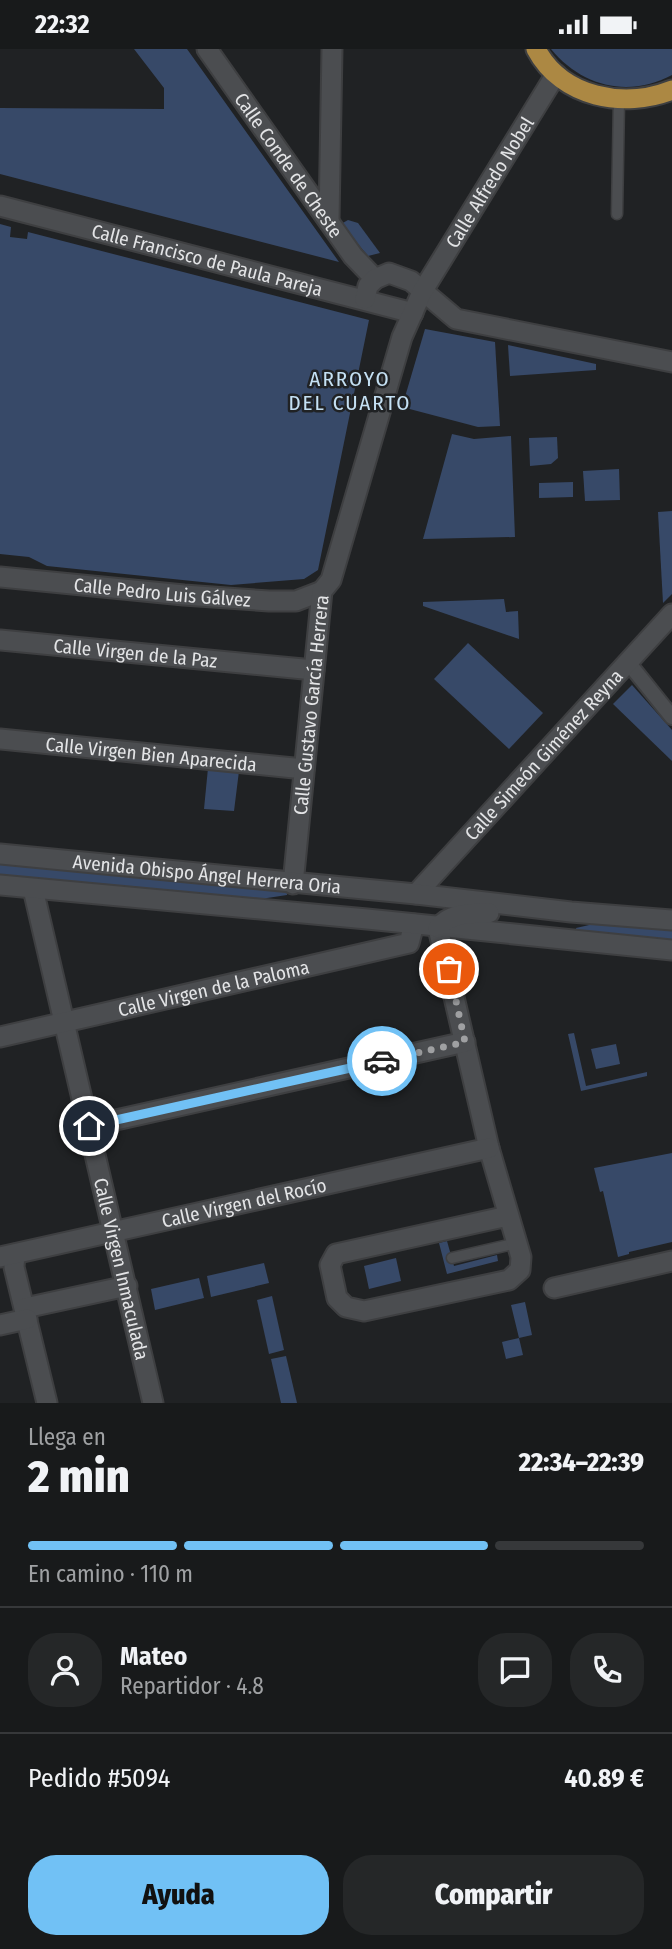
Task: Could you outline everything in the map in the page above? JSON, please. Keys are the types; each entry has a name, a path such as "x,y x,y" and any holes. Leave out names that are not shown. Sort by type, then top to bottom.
{"main road":[{"path":"536,49 556,74 585,92 619,100 655,97 672,91"}],"street":[{"name":"Calle Conde de Cheste","path":"207,49 354,256 375,279"},
{"path":"329,220 332,49"},
{"name":"Calle Alfredo Nobel","path":"422,292 556,74"},
{"name":"Calle Francisco de Paula Pareja","path":"0,206 413,313"},
{"path":"365,299 368,286 375,279 389,273 411,281 456,319 672,362"},
{"name":"Calle Gustavo García Herrera","path":"293,884 322,591 331,580 402,337 422,292"},
{"name":"Calle Pedro Luis Gálvez","path":"0,577 269,601 296,601 322,591"},
{"name":"Calle Simeón Giménez Reyna","path":"416,894 672,614"},
{"name":"Calle Virgen de la Paz","path":"0,640 314,670"},
{"path":"627,661 672,717"},
{"name":"Calle Virgen Bien Aparecida","path":"0,739 304,769"},
{"name":"Avenida Obispo Ángel Herrera Oria","path":"0,854 416,894 531,909 672,920"},
{"name":"Avenida Obispo Ángel Herrera Oria","path":"0,885 672,950"},
{"name":"Calle Virgen Inmaculada","path":"33,889 153,1403"},
{"path":"414,924 416,894"},
{"name":"Avenida Obispo Ángel Herrera Oria","path":"367,919 399,911 416,894"},
{"path":"508,1216 336,1254 330,1265 337,1298 346,1307 364,1311 509,1280 520,1270 521,1257 489,1148 438,927 455,915 531,909"},
{"name":"Calle Virgen de la Paloma","path":"0,1037 409,943 414,924"},
{"path":"89,1126 465,1042"},
{"name":"Calle Virgen del Rocío","path":"8,1256 489,1148"},
{"path":"8,1256 14,1267 47,1403"},
{"path":"554,1288 672,1261"},
{"path":"0,1325 26,1314 127,1286"}],"lane":[{"path":"617,214 619,100"},
{"path":"452,1258 517,1243"}],"shaded area":[{"path":"134,49 187,49 339,262 0,174 0,108 164,109 164,88"},
{"path":"551,49 672,49 672,75 639,86 607,85 577,72"},
{"path":"348,220 358,223 380,253 368,256 341,224"},
{"path":"0,224 11,227 10,237 27,239 28,232 369,320 318,570 304,579 231,585 47,566 29,557 0,554"},
{"path":"425,329 495,342 500,426 478,427 402,407"},
{"path":"508,345 596,364 596,370 510,376"},
{"path":"452,434 474,439 511,436 515,537 423,539"},
{"path":"557,437 558,458 551,464 530,466 529,438"},
{"path":"619,469 620,500 585,501 583,471"},
{"path":"573,482 573,497 539,498 539,483"},
{"path":"672,511 672,594 663,603 658,512"},
{"path":"504,599 506,612 518,611 519,639 423,606 423,602"},
{"path":"468,643 543,713 509,749 434,679"},
{"path":"632,685 672,730 672,761 613,704"},
{"path":"208,768 239,771 234,811 204,809"},
{"path":"0,864 287,892 287,895 254,900 0,876"},
{"path":"598,923 672,930 672,943 577,933 576,928"},
{"path":"574,1033 586,1086 647,1072 647,1076 581,1091 568,1034"},
{"path":"616,1044 620,1064 596,1069 591,1049"},
{"path":"672,1153 672,1242 618,1257 603,1191 600,1192 594,1168"},
{"path":"447,1241 454,1266 497,1255 498,1261 447,1274 439,1243"},
{"path":"396,1258 401,1281 369,1289 364,1266"},
{"path":"264,1263 269,1283 211,1297 207,1276"},
{"path":"199,1278 204,1298 155,1310 151,1289"},
{"path":"272,1296 284,1350 269,1354 257,1300"},
{"path":"525,1302 532,1335 519,1338 511,1305"},
{"path":"519,1338 523,1355 506,1359 502,1342"},
{"path":"286,1356 297,1403 281,1403 271,1359"}],"way so far":[{"path":"382,1061 465,1042 449,969"}],"district":[{"name":"ARROYO DEL CUARTO","path":"350,391"}],"route":[{"path":"89,1126 382,1061"}]}
